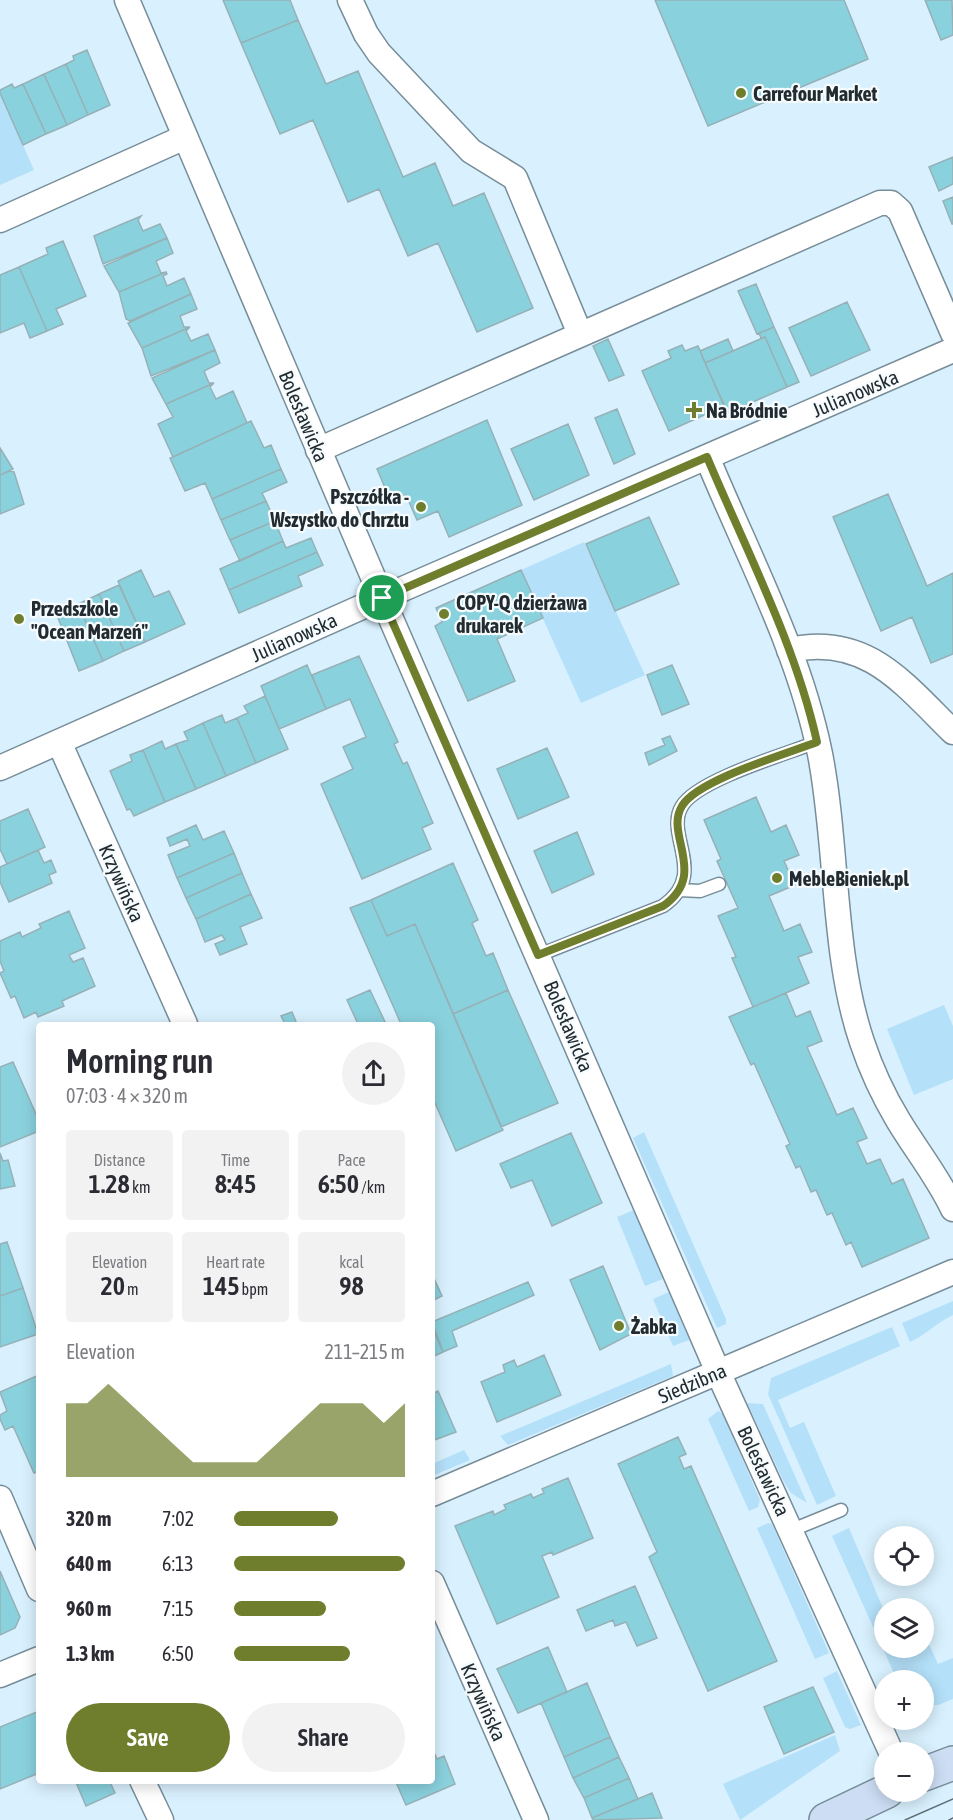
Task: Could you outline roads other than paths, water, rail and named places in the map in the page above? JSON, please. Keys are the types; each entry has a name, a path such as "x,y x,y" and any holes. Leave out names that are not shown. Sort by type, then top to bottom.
{"street":[{"name":"Bolesławicka","path":"127,0 318,450 718,1372 792,1530 887,1742"},
{"path":"350,0 366,34 379,53 471,151 515,178 580,334"},
{"path":"0,220 185,137"},
{"path":"318,450 883,202 894,205 900,211 953,333"},
{"name":"Julianowska","path":"0,768 382,598 953,350"},
{"path":"707,457 789,650 804,693 817,742 849,990 861,1040 888,1102 937,1177 953,1209"},
{"path":"789,650 803,647 832,647 869,657 897,677 953,732"},
{"name":"Krzywińska","path":"59,742 184,1022"},
{"name":"Siedzibna","path":"435,1493 953,1272"},
{"path":"0,1498 36,1582"},
{"name":"Krzywińska","path":"435,1590 536,1820"},
{"path":"0,1675 36,1660"},
{"path":"934,1770 953,1763"},
{"path":"144,1784 160,1820"},
{"path":"826,1820 874,1797"}],"lane":[{"path":"538,955 663,906 676,897 684,879 678,820 680,807 686,800 708,784 817,742"},
{"path":"681,890 700,891 719,884"},
{"path":"792,1530 841,1510"}],"tram line":[{"path":"905,1820 953,1799"},
{"path":"949,1820 953,1818"}],"place":[{"name":"Carrefour Market","path":"741,93"},
{"name":"Na Bródnie","path":"694,410"},
{"name":"Pszczółka - Wszystko do Chrztu","path":"421,507"},
{"name":"COPY-Q dzierżawa drukarek","path":"444,614"},
{"name":"Przedszkole \"Ocean Marzeń\"","path":"19,619"},
{"name":"MebleBieniek.pl","path":"777,878"},
{"name":"Żabka","path":"619,1326"}]}
